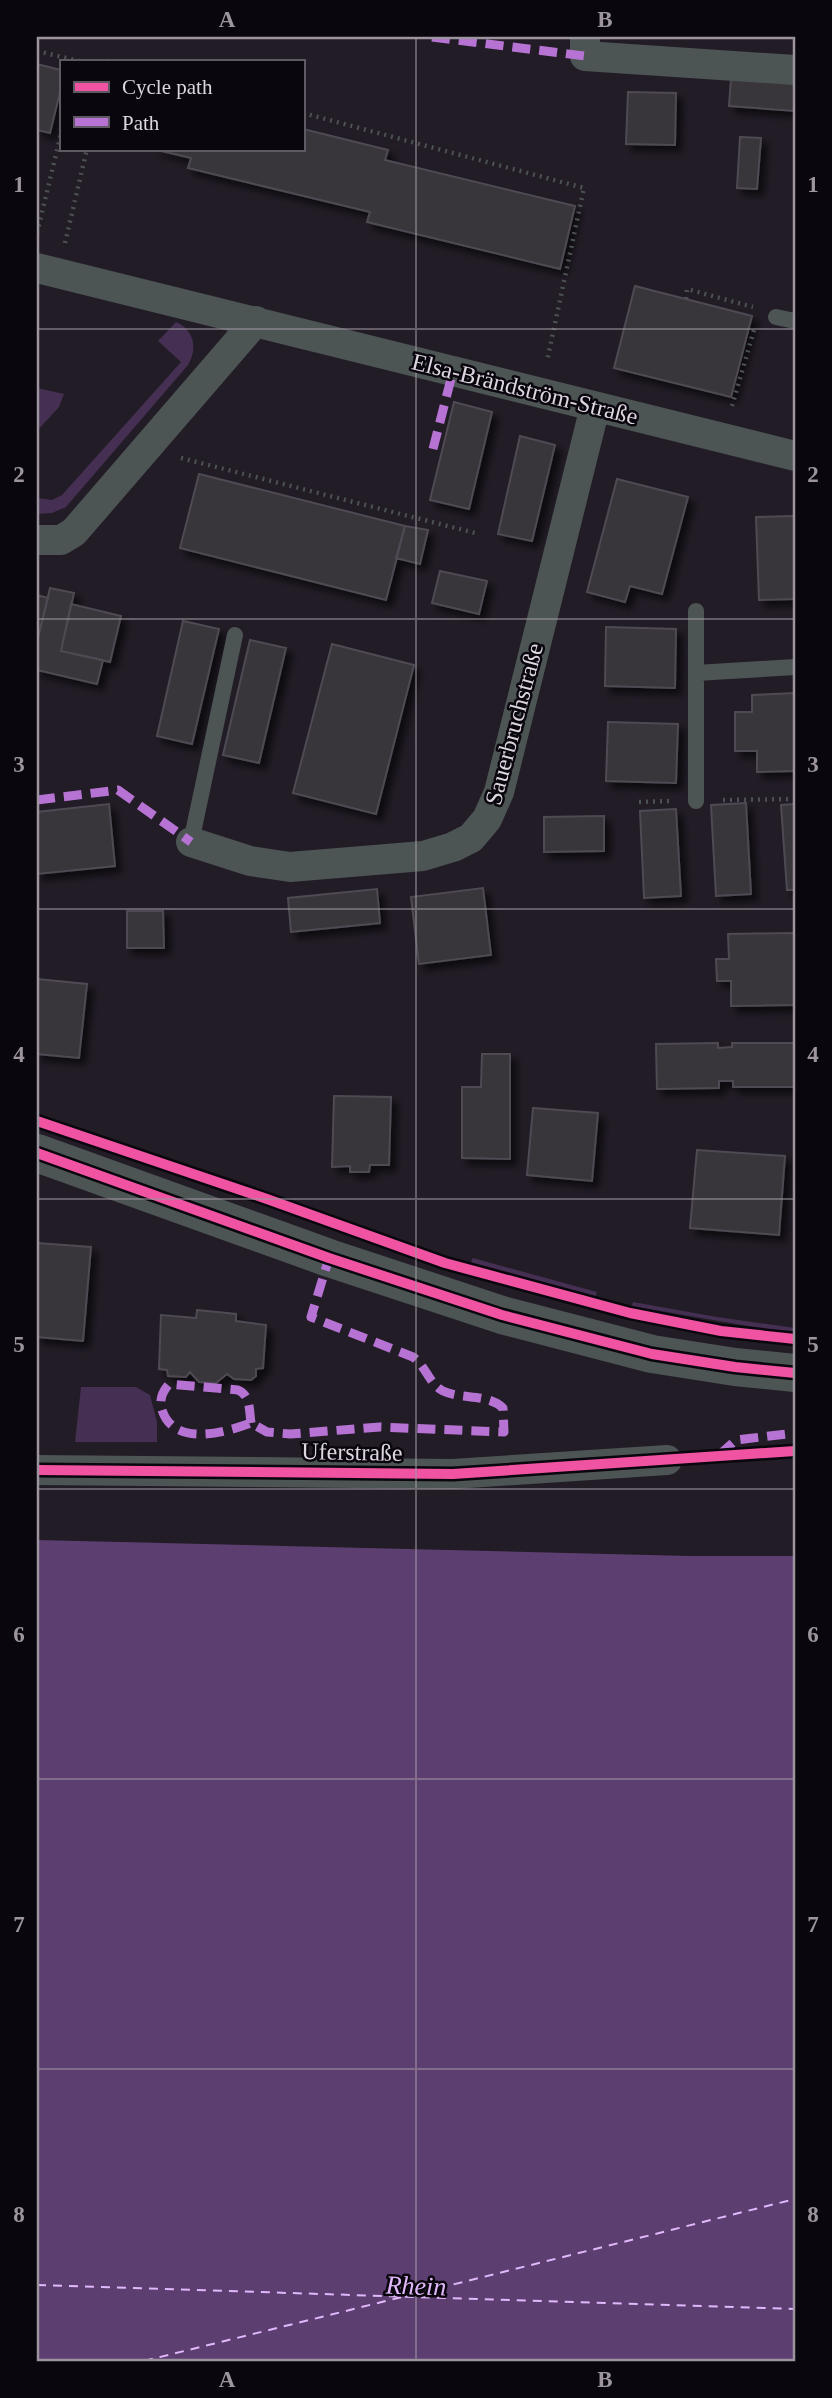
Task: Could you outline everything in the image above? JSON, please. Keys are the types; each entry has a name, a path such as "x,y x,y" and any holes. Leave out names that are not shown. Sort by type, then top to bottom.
{"street":[{"path":"585,37 585,56 795,70"},
{"name":"Elsa-Brändström-Straße","path":"47,271 795,456"},
{"path":"37,540 61,540 74,532 256,321"},
{"name":"Sauerbruchstraße","path":"191,842 250,861 290,867 423,856 453,847 471,838 487,819 499,792 595,407"},
{"path":"37,1153 329,1258 502,1315 652,1354 795,1373"},
{"name":"Uferstraße","path":"37,1470 453,1474 667,1460"}],"lane":[{"path":"776,317 795,321"},
{"path":"696,611 696,801"},
{"path":"191,842 235,635"},
{"path":"696,673 795,667"}],"path":[{"path":"37,51 75,60"},
{"path":"304,113 583,188 540,393"},
{"path":"37,233 60,138"},
{"path":"47,271 87,150"},
{"path":"686,299 687,289 760,309 776,317"},
{"path":"723,438 760,309"},
{"path":"146,449 479,534"}],"shaded area":[{"path":"176,322 187,330 192,340 193,352 188,365 66,507 52,513 37,514 37,498 52,500 62,495 181,362 158,341"},
{"path":"37,388 64,394 59,407 37,431"},
{"path":"473,1258 597,1292 595,1298 470,1264"},
{"path":"633,1302 795,1328 795,1334 632,1306"},
{"path":"81,1387 136,1387 150,1395 157,1422 157,1442 75,1442"}],"water":[{"name":"Rhein","path":"37,1540 689,1556 795,1556 795,2361 37,2361"}],"building":[{"path":"37,64 60,70 60,92 50,133 37,130"},
{"path":"731,78 795,82 795,111 729,106"},
{"path":"628,92 676,93 675,145 626,144"},
{"path":"304,129 388,150 385,160 575,206 560,269 367,222 370,212 188,168 191,158 157,150 304,150"},
{"path":"740,137 761,138 757,189 737,188"},
{"path":"635,286 752,316 731,397 614,368"},
{"path":"454,402 492,412 469,509 430,500"},
{"path":"520,436 555,445 532,541 498,534"},
{"path":"199,474 405,526 386,600 180,548"},
{"path":"617,479 688,497 662,594 630,586 625,602 587,592"},
{"path":"795,516 795,599 759,600 756,517"},
{"path":"405,526 428,530 420,564 396,558"},
{"path":"440,571 487,581 479,614 432,603"},
{"path":"50,588 74,593 61,651 103,660 97,684 37,670 37,642"},
{"path":"37,595 48,598 37,642"},
{"path":"71,604 121,616 110,662 61,651"},
{"path":"183,621 219,629 192,744 157,736"},
{"path":"606,627 676,629 675,688 605,686"},
{"path":"250,640 286,648 259,763 223,755"},
{"path":"332,644 414,665 376,814 293,793"},
{"path":"795,693 795,771 757,772 757,751 735,751 735,712 752,712 752,695"},
{"path":"608,722 678,724 676,783 606,781"},
{"path":"746,803 751,894 716,896 711,805"},
{"path":"109,804 115,866 37,874 37,812"},
{"path":"795,804 795,890 787,890 781,805"},
{"path":"676,809 681,896 644,898 640,811"},
{"path":"604,816 604,851 544,852 544,817"},
{"path":"483,888 491,955 419,964 411,897"},
{"path":"377,889 380,923 291,932 288,898"},
{"path":"127,911 163,911 164,948 127,948"},
{"path":"795,933 795,1005 731,1006 731,981 717,981 716,959 729,959 728,934"},
{"path":"37,979 87,984 79,1058 37,1054"},
{"path":"718,1043 718,1048 732,1047 732,1043 794,1043 795,1087 733,1087 733,1081 719,1081 719,1088 657,1089 656,1044"},
{"path":"482,1054 510,1054 510,1159 462,1158 462,1087 481,1087"},
{"path":"334,1096 391,1097 389,1165 370,1165 369,1172 350,1172 350,1166 332,1167"},
{"path":"533,1108 598,1113 592,1181 527,1175"},
{"path":"697,1150 785,1156 779,1235 690,1228"},
{"path":"37,1243 91,1247 83,1341 37,1337"},
{"path":"197,1310 236,1314 236,1321 266,1325 263,1368 256,1369 256,1376 251,1380 234,1379 227,1374 216,1383 199,1382 190,1372 186,1377 168,1376 167,1370 159,1369 161,1315 196,1318"}],"ferry route":[{"path":"407,2296 795,2199"},
{"path":"37,2285 795,2309"},
{"path":"144,2361 402,2297"}],"marked path":[{"path":"432,37 585,56"},
{"path":"433,449 453,371"},
{"path":"37,800 118,790 191,842"},
{"path":"251,1423 247,1400 238,1390 169,1384 162,1396 162,1410 168,1422 188,1433 214,1433 251,1423 267,1432 290,1434 380,1427 504,1432 503,1408 497,1403 443,1391 434,1384 413,1357 311,1317 329,1258"},
{"path":"719,1455 736,1440 795,1433"}],"cycle path":[{"path":"37,1121 445,1263 630,1313 721,1331 795,1339"},
{"path":"37,1153 329,1258 502,1315 652,1354 795,1373"},
{"path":"37,1470 453,1474 795,1451"}]}
